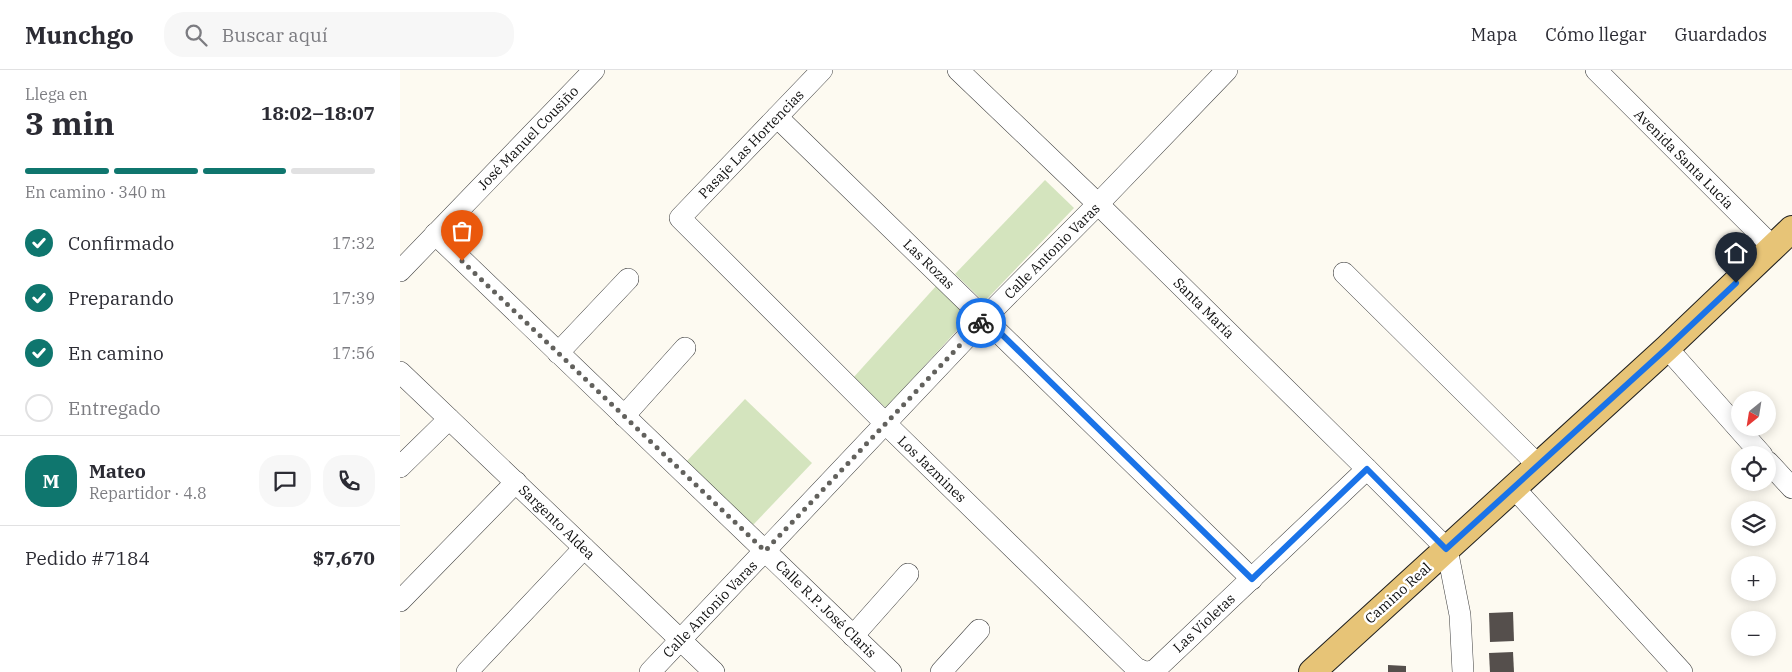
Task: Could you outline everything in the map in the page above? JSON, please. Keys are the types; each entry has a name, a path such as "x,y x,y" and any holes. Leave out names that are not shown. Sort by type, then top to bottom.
{"main road":[{"name":"Camino Real","path":"1312,672 1667,348 1792,229"}],"street":[{"name":"José Manuel Cousiño","path":"400,271 594,70"},
{"name":"Pasaje Las Hortencias","path":"680,218 822,70"},
{"name":"Santa María","path":"958,70 1098,204 1446,549"},
{"name":"Calle Antonio Varas","path":"650,672 985,318 1227,70"},
{"name":"Avenida Santa Lucía","path":"1596,70 1772,247"},
{"name":"Las Rozas","path":"777,117 1252,579"},
{"name":"Los Jazmines","path":"680,218 886,424 1136,668 1147,672"},
{"name":"Calle R.P. José Claris","path":"435,234 891,672"},
{"path":"1344,272 1538,466"},
{"path":"558,353 628,279"},
{"path":"624,416 685,348"},
{"path":"1667,348 1754,446"},
{"name":"Sargento Aldea","path":"400,372 714,672"},
{"path":"400,467 449,419"},
{"name":"Las Violetas","path":"1147,672 1155,670 1367,469"},
{"path":"1776,471 1792,488"},
{"path":"400,601 516,482"},
{"path":"1514,488 1682,672"},
{"path":"467,672 584,548"},
{"path":"1446,549 1460,615 1463,672"},
{"path":"854,636 908,574"},
{"path":"941,672 979,630"}],"green space":[{"path":"1045,180 1074,208 984,302 955,274"},
{"path":"937,285 970,316 886,408 853,378"},
{"path":"745,399 812,463 753,525 686,462"}],"building":[{"path":"1513,612 1514,641 1490,642 1489,613"},
{"path":"1513,652 1514,672 1490,672 1489,653"},
{"path":"1388,665 1406,666 1406,672 1388,672"}],"way so far":[{"path":"462,261 765,551 981,323"}],"route":[{"path":"981,323 985,318 1252,579 1367,469 1446,549 1736,283"}]}
